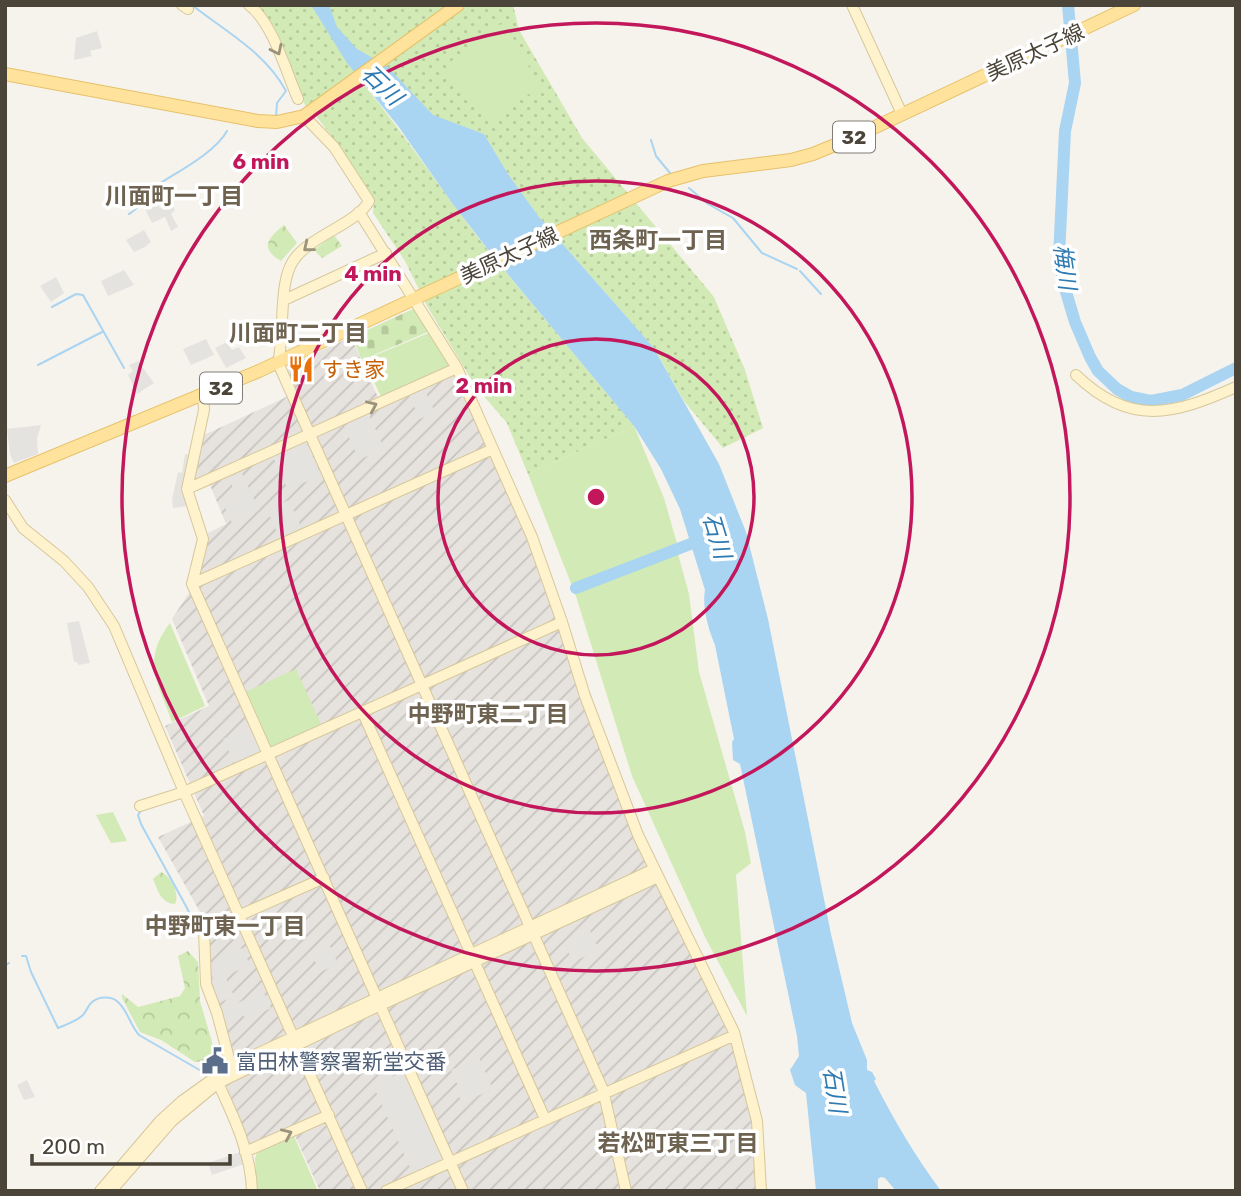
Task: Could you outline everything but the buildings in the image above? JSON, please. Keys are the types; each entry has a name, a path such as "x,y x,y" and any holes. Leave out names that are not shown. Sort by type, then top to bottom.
{"main road":[{"path":"5,74 258,121 286,121 306,115 458,5"},
{"name":"美原太子線","path":"5,476 278,363 668,181 703,171 791,160 813,154 1134,5"}],"street":[{"path":"249,5 257,12 268,32 298,99"},
{"path":"852,5 902,114"},
{"path":"306,115 334,147 369,201 359,212 305,247 293,261 285,278 282,345 278,363 604,1093 626,1191"},
{"path":"359,212 457,368 532,537 607,759 656,873 735,1035 757,1121 761,1191"},
{"path":"284,300 386,253"},
{"path":"187,489 457,368"},
{"path":"1076,375 1094,393 1125,408 1160,412 1197,404 1236,387"},
{"path":"203,396 204,410 187,489 203,539 192,584 463,1191"},
{"path":"192,584 493,449"},
{"path":"5,500 23,528 64,561 102,605 127,655 184,792 362,1191"},
{"path":"140,806 184,792 562,622"},
{"path":"362,711 545,1119"},
{"path":"100,1191 160,1121 182,1101 231,1066 295,1040 656,873"},
{"path":"231,1066 206,984 204,931 324,878"},
{"path":"386,1191 735,1035"},
{"path":"111,1191 167,1126 218,1083 295,1040"},
{"path":"218,1083 238,1122 250,1167 252,1191"},
{"path":"244,1152 329,1115"}],"shaded area":[{"path":"97,31 102,48 90,51 92,56 74,60 76,38"},
{"path":"153,191 160,208 171,203 175,210 171,214 178,227 171,231 165,217 152,223 143,205"},
{"path":"144,230 151,242 134,252 126,240"},
{"path":"388,264 395,278 384,283 381,279 365,286 359,274"},
{"path":"124,270 134,285 108,296 101,281"},
{"path":"56,277 64,293 51,302 40,286"},
{"path":"351,337 382,406 455,372 537,561 605,764 646,862 728,1031 752,1121 757,1191 320,1191 293,1131 250,1149 227,1093 227,1085 237,1079 211,987 209,928 158,837 204,816 165,726 209,706 172,619 200,576 206,534 226,524 210,485 191,492 204,435 295,393 287,372 292,364"},
{"path":"206,339 214,355 191,365 183,349"},
{"path":"227,342 232,350 239,347 246,358 226,368 215,348"},
{"path":"138,361 154,383 137,394 128,375 133,371 129,365"},
{"path":"424,389 435,412 420,419 409,395"},
{"path":"369,415 384,448 359,460 344,426"},
{"path":"41,425 37,438 38,454 14,463 10,454 7,429"},
{"path":"306,442 321,475 288,490 273,457"},
{"path":"185,454 191,455 188,506 173,508 172,499 178,472 182,473"},
{"path":"241,471 259,510 232,523 223,503 237,496 228,477"},
{"path":"289,500 302,529 280,539 267,510"},
{"path":"79,621 90,663 78,665 74,662 67,623"},
{"path":"251,727 261,750 235,764 223,739"},
{"path":"589,928 599,950 573,962 565,945 579,939 577,934"},
{"path":"329,944 338,964 320,972 311,952"},
{"path":"242,948 250,965 225,976 234,996 219,1003 213,987 212,963"},
{"path":"263,991 271,1008 246,1020 243,1015 224,1024 221,1011"},
{"path":"479,1058 493,1089 462,1103 451,1070"},
{"path":"405,1071 445,1159 413,1174 373,1085"},
{"path":"27,1080 35,1097 24,1100 17,1085"},
{"path":"240,1152 244,1164 212,1175 208,1163"}],"green space":[{"path":"254,5 513,5 519,30 582,138 714,297 745,370 763,428 723,448 684,401 653,347 539,217 484,134 433,116 387,67 364,85 495,259 634,426 528,474 507,423 476,387 427,306 405,261 373,213 374,201 341,148 316,116 306,108 298,86"},
{"path":"501,24 507,27 540,87 488,121 447,73 446,65"},
{"path":"284,225 297,243 281,261 270,252 268,243"},
{"path":"334,235 342,246 322,258 314,250"},
{"path":"413,309 417,310 430,331 362,360 352,337"},
{"path":"431,332 451,364 449,368 382,399 364,360"},
{"path":"634,426 664,498 678,547 572,586 528,474"},
{"path":"678,554 689,594 699,672 745,832 751,863 736,875 747,1016 705,937 632,776 575,593"},
{"path":"170,623 205,706 172,722 158,683 154,660 161,637"},
{"path":"296,669 321,724 273,747 269,746 245,692"},
{"path":"113,812 127,841 111,843 96,815"},
{"path":"161,872 174,885 175,904 163,899 153,879"},
{"path":"188,951 198,962 200,1001 214,1049 208,1061 195,1062 161,1040 140,1032 122,998 122,994 138,1007 180,996 185,988 178,956"},
{"path":"294,1136 318,1191 257,1191 257,1152"}],"water":[{"name":"石川","path":"311,5 329,5 337,27 357,49 387,66 433,115 484,134 539,217 653,347 719,464 746,532 768,619 831,934 852,1023 867,1060 867,1070 872,1072 897,1124 941,1191 896,1191 881,1177 878,1179 878,1191 816,1191 806,1093 795,1085 790,1070 799,1056 797,1036 740,764 733,760 734,739 715,645 706,618 705,590 680,509 661,469 634,426 452,203 398,126 347,63"}],"waterway":[{"path":"192,5 244,43 277,77 286,91 277,103 276,118"},
{"name":"梅川","path":"1068,5 1075,83 1065,131 1059,257 1075,322 1090,357 1098,371 1117,389 1131,397 1151,401 1182,395 1236,368"},
{"path":"129,214 156,186 205,154 227,131"},
{"path":"651,140 656,156 670,173"},
{"path":"689,188 708,204 733,218 762,253 797,269"},
{"path":"800,271 821,294"},
{"path":"52,307 76,294 83,295 124,368"},
{"path":"38,365 102,332"},
{"name":"梅川","path":"1229,371 1236,375"},
{"name":"石川","path":"576,588 706,538"},
{"path":"140,812 138,815 141,824 199,935"},
{"path":"22,956 26,956 58,1028 80,1017 95,1000 109,998 118,1002 139,1035 203,1072"},
{"path":"5,966 9,963"}],"place":[{"name":"すき家","path":"301,369"},
{"name":"富田林警察署新堂交番","path":"215,1061"}],"district":[{"name":"川面町一丁目","path":"174,196"},
{"name":"西条町一丁目","path":"658,240"},
{"name":"川面町二丁目","path":"298,333"},
{"name":"中野町東二丁目","path":"488,714"},
{"name":"中野町東一丁目","path":"225,926"},
{"name":"若松町東三丁目","path":"678,1143"}]}
